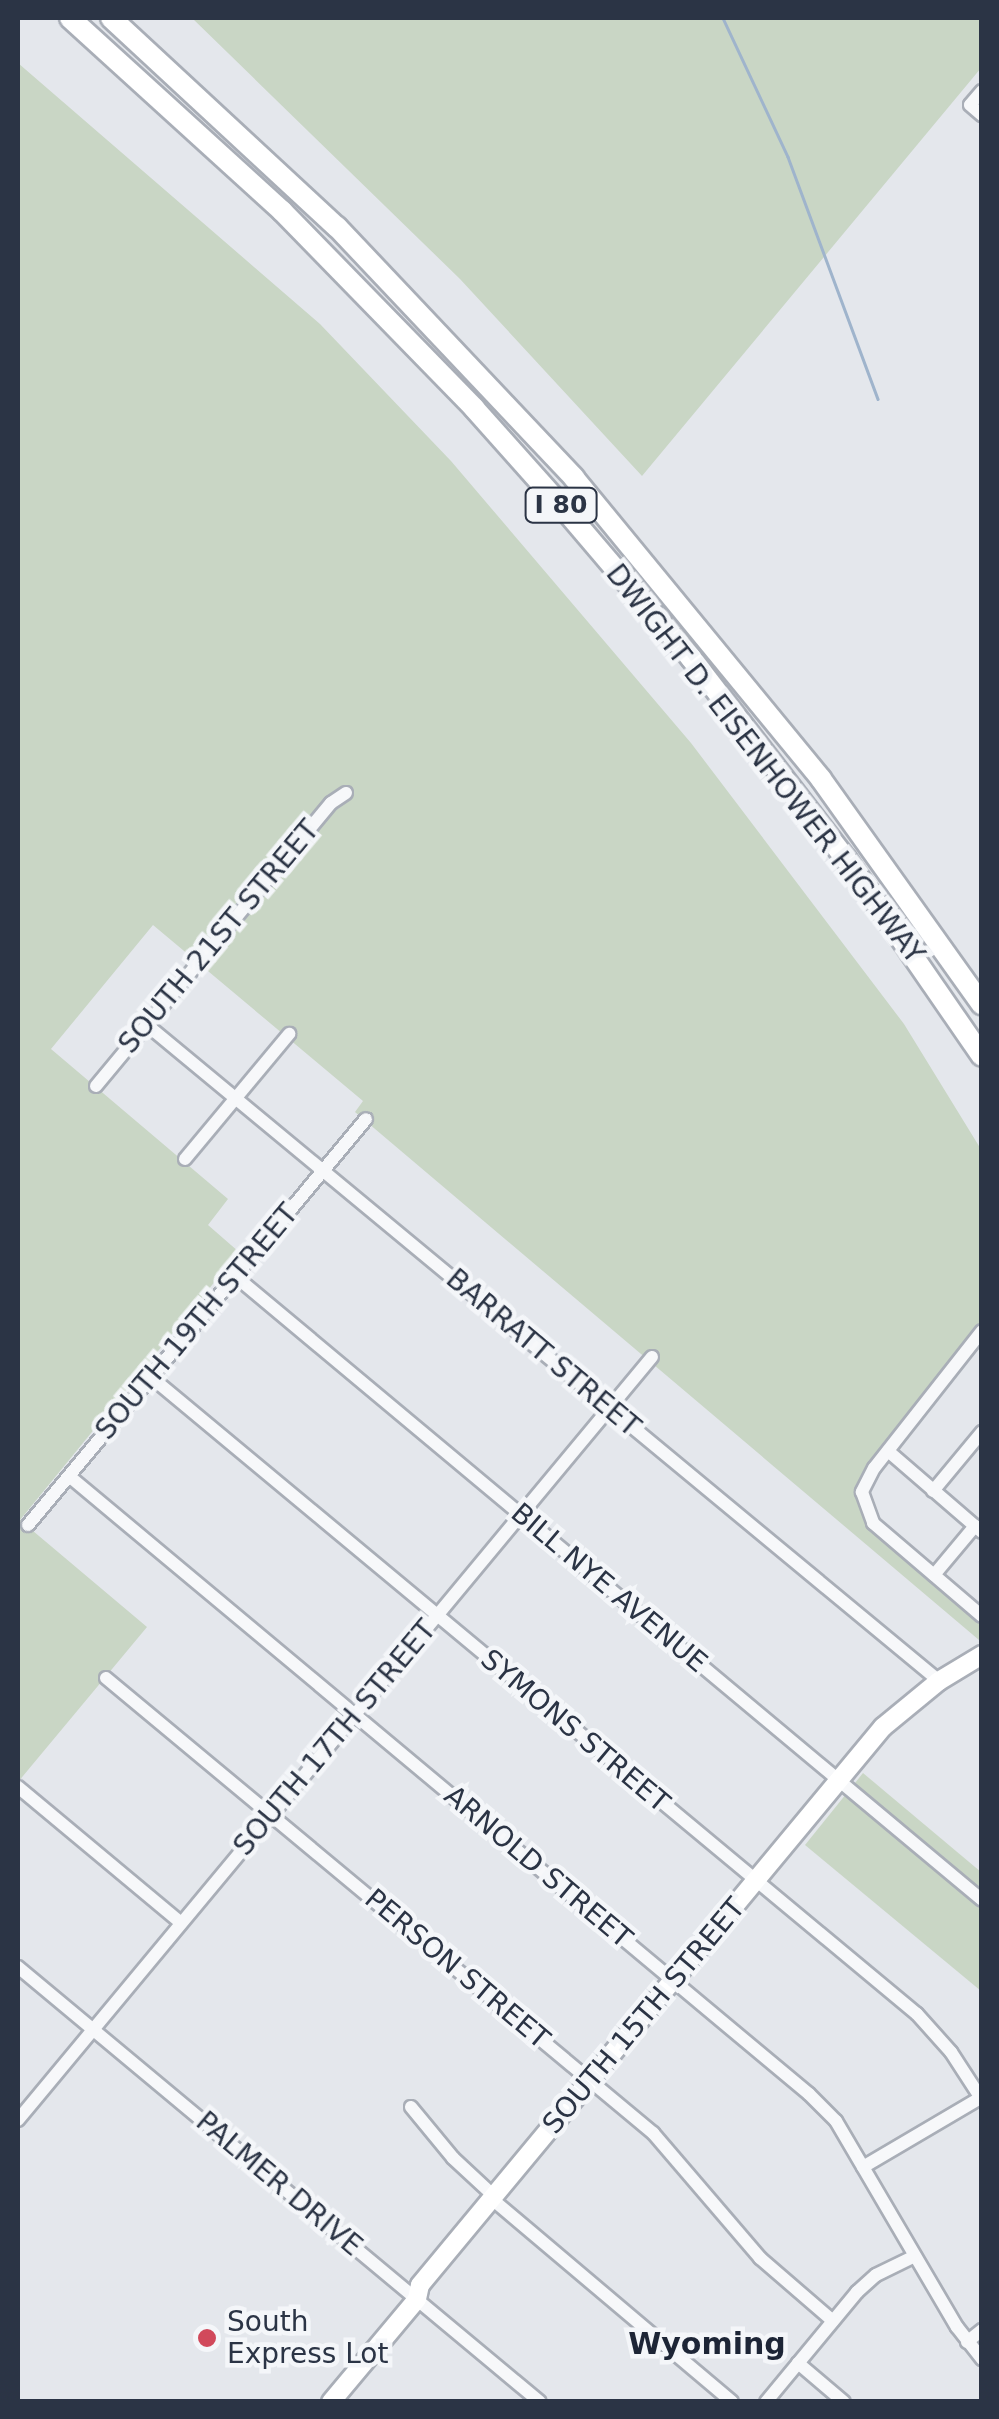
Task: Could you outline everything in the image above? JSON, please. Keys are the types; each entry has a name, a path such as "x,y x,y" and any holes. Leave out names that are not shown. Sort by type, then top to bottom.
{"highway":[{"name":"DWIGHT D. EISENHOWER HIGHWAY","path":"70,18 282,212 474,408 565,510 691,658 834,844 982,1056"},
{"name":"DWIGHT D. EISENHOWER HIGHWAY","path":"111,18 337,227 574,478 821,779 982,1005"}],"main road":[{"name":"SOUTH 15TH STREET","path":"338,2399 417,2299 420,2286 883,1727 938,1681 982,1655"}],"street":[{"path":"982,91 970,105 982,115"},
{"name":"SOUTH 21ST STREET","path":"96,1086 331,803 346,793"},
{"name":"BARRATT STREET","path":"147,1025 938,1681"},
{"path":"185,1159 289,1034"},
{"name":"SOUTH 19TH STREET","path":"28,1525 366,1119"},
{"name":"BILL NYE AVENUE","path":"236,1276 982,1900"},
{"path":"982,1331 865,1482 862,1502 873,1522 982,1616"},
{"name":"SOUTH 17TH STREET","path":"18,2120 652,1357"},
{"name":"SYMONS STREET","path":"151,1377 918,2014 951,2052 981,2098"},
{"path":"933,1490 982,1432"},
{"path":"888,1452 978,1529 934,1575"},
{"name":"ARNOLD STREET","path":"68,1476 809,2094 836,2122 966,2342 982,2359"},
{"name":"PERSON STREET","path":"106,1678 672,2152 760,2258 833,2321"},
{"path":"18,1787 182,1922"},
{"name":"PALMER DRIVE","path":"18,1967 540,2402"},
{"path":"862,2167 981,2098"},
{"path":"410,2108 493,2198 732,2402"},
{"path":"766,2402 876,2275 915,2256"},
{"path":"966,2342 982,2330"},
{"path":"798,2363 844,2402"}],"green space":[{"path":"192,18 981,18 981,68 642,476 460,279"},
{"path":"18,63 320,324 451,461 691,743 904,1024 982,1151 981,1331 865,1482 867,1513 981,1611 979,1640 355,1112 363,1101 153,925 51,1049 228,1199 208,1225 239,1252 20,1520 147,1627 18,1782"},
{"path":"863,1773 981,1872 981,1991 805,1845"}],"waterway":[{"path":"723,18 788,157 878,399"}],"place":[{"name":"South Express Lot","path":"207,2338"}],"district":[{"name":"Wyoming","path":"707,2344"}]}
